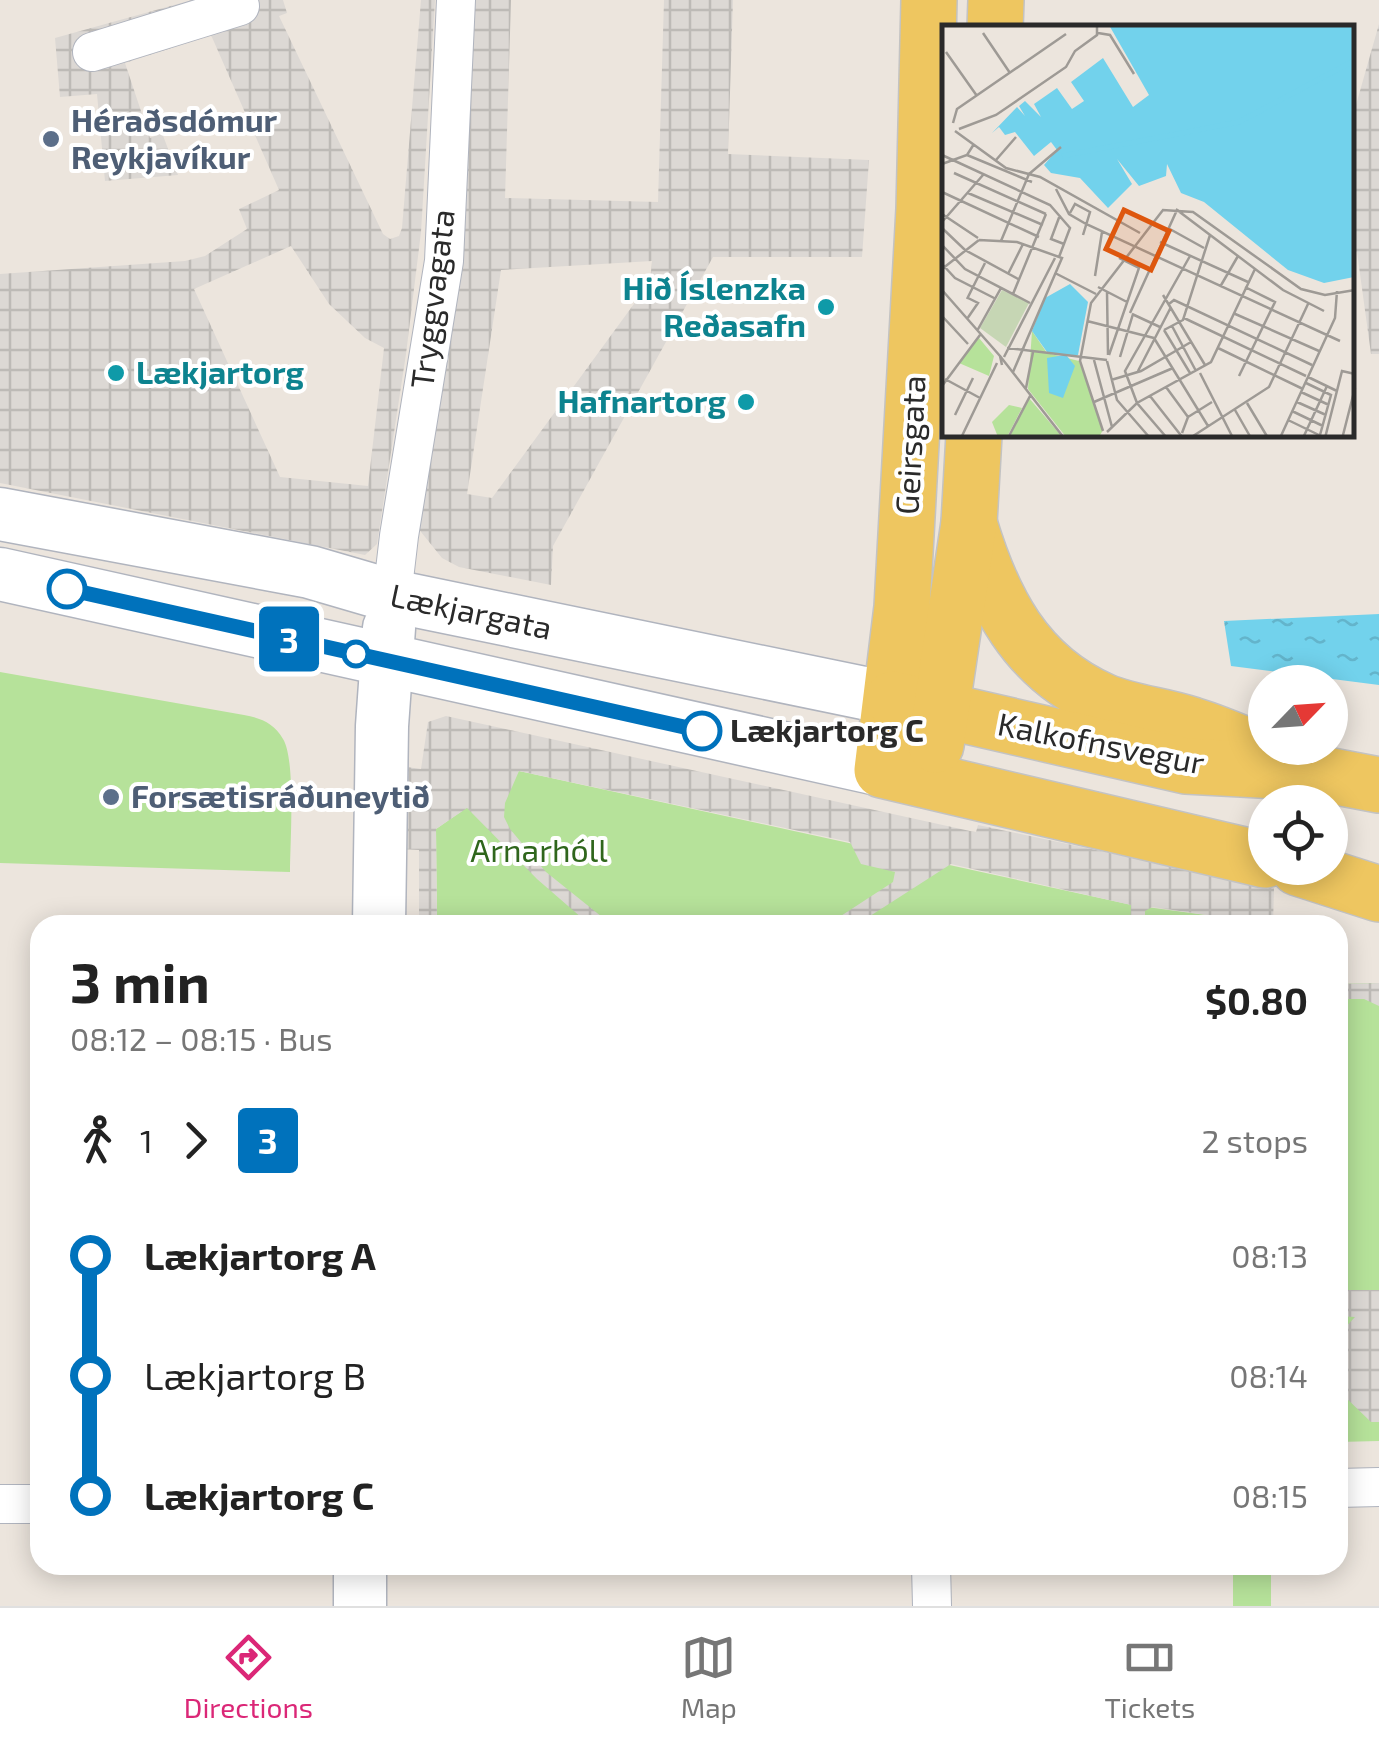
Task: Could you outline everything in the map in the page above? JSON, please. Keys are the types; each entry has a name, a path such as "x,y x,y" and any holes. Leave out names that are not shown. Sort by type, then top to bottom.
{"main road":[{"name":"Geirsgata","path":"918,705 902,607 924,210 929,0"},
{"path":"961,25 962,0"},
{"path":"995,25 996,0"},
{"name":"Geirsgata","path":"906,776 918,705 969,523 974,438"},
{"name":"Lækjargata","path":"0,514 310,572 392,596 918,705"},
{"name":"Geirsgata","path":"969,523 982,568 1001,610 1024,642 1060,676 1102,700 1192,724 1316,773"},
{"name":"Lækjargata","path":"0,574 906,776"},
{"path":"380,915 380,788 392,596"},
{"name":"Kalkofnsvegur","path":"918,705 1186,766 1316,773 1379,785"},
{"path":"906,776 1248,856"},
{"path":"1348,884 1379,894"},
{"path":"360,1575 360,1606"}],"street":[{"name":"Tryggvagata","path":"392,596 444,260 456,0"},
{"path":"92,52 239,3"},
{"path":"1348,1488 1379,1487"},
{"path":"0,1504 30,1504"},
{"path":"931,1575 932,1606"}],"green space":[{"path":"0,672 244,715 271,725 283,739 290,765 290,872 0,863"},
{"name":"Arnarhóll","path":"519,771 1132,905 1206,915 437,915 436,829"},
{"path":"1379,983 1379,1441 1348,1442 1348,984"},
{"path":"1233,1575 1271,1575 1271,1606 1233,1606"}],"shaded area":[{"path":"192,0 283,0 287,13 279,16 383,234 390,239 399,236 402,228 421,0 435,0 421,232 406,354 377,544 365,555 0,483 0,274 185,261 205,256 247,229 239,209 279,190 211,35 125,63 150,138 162,133 178,175 105,181 97,94 60,97 55,38","holes":["291,246 329,304 365,338 384,348 368,486 280,477 194,289"]},
{"name":"Hafnartorg","path":"468,0 511,0 505,198 658,202 664,0 733,0 728,154 869,160 862,257 713,257 553,546 551,585 459,567 442,558 417,527","holes":["652,261 650,282 492,498 467,494 501,270"]},
{"path":"1379,24 1379,354 1371,354 1354,251 1354,112"},
{"path":"446,716 970,831 976,832 978,825 1274,888 1273,915 1207,915 1152,907 1145,915 1130,915 1131,905 951,864 872,915 842,915 893,882 895,872 861,864 850,842 519,771 505,803 504,817 510,829 546,872 600,915 578,915 467,808 436,829 437,915 419,915 419,850 399,849 407,767 421,769 428,722"},
{"path":"1379,983 1379,1006 1364,999 1348,999 1348,984"},
{"path":"1348,1290 1379,1290 1379,1422 1371,1422 1348,1400 1348,1324 1355,1317 1348,1317"}],"water":[{"path":"1379,614 1379,685 1348,681 1348,665 1231,666 1224,621"}],"bus line":[{"name":"3","path":"67,589 702,731"}],"place":[{"name":"Héraðsdómur Reykjavíkur","path":"51,139"},
{"name":"Hið Íslenzka Reðasafn","path":"826,307"},
{"name":"Lækjartorg","path":"116,373"},
{"name":"Hafnartorg","path":"746,402"},
{"name":"Lækjartorg C","path":"702,731"},
{"name":"Forsætisráðuneytið","path":"111,797"}]}
